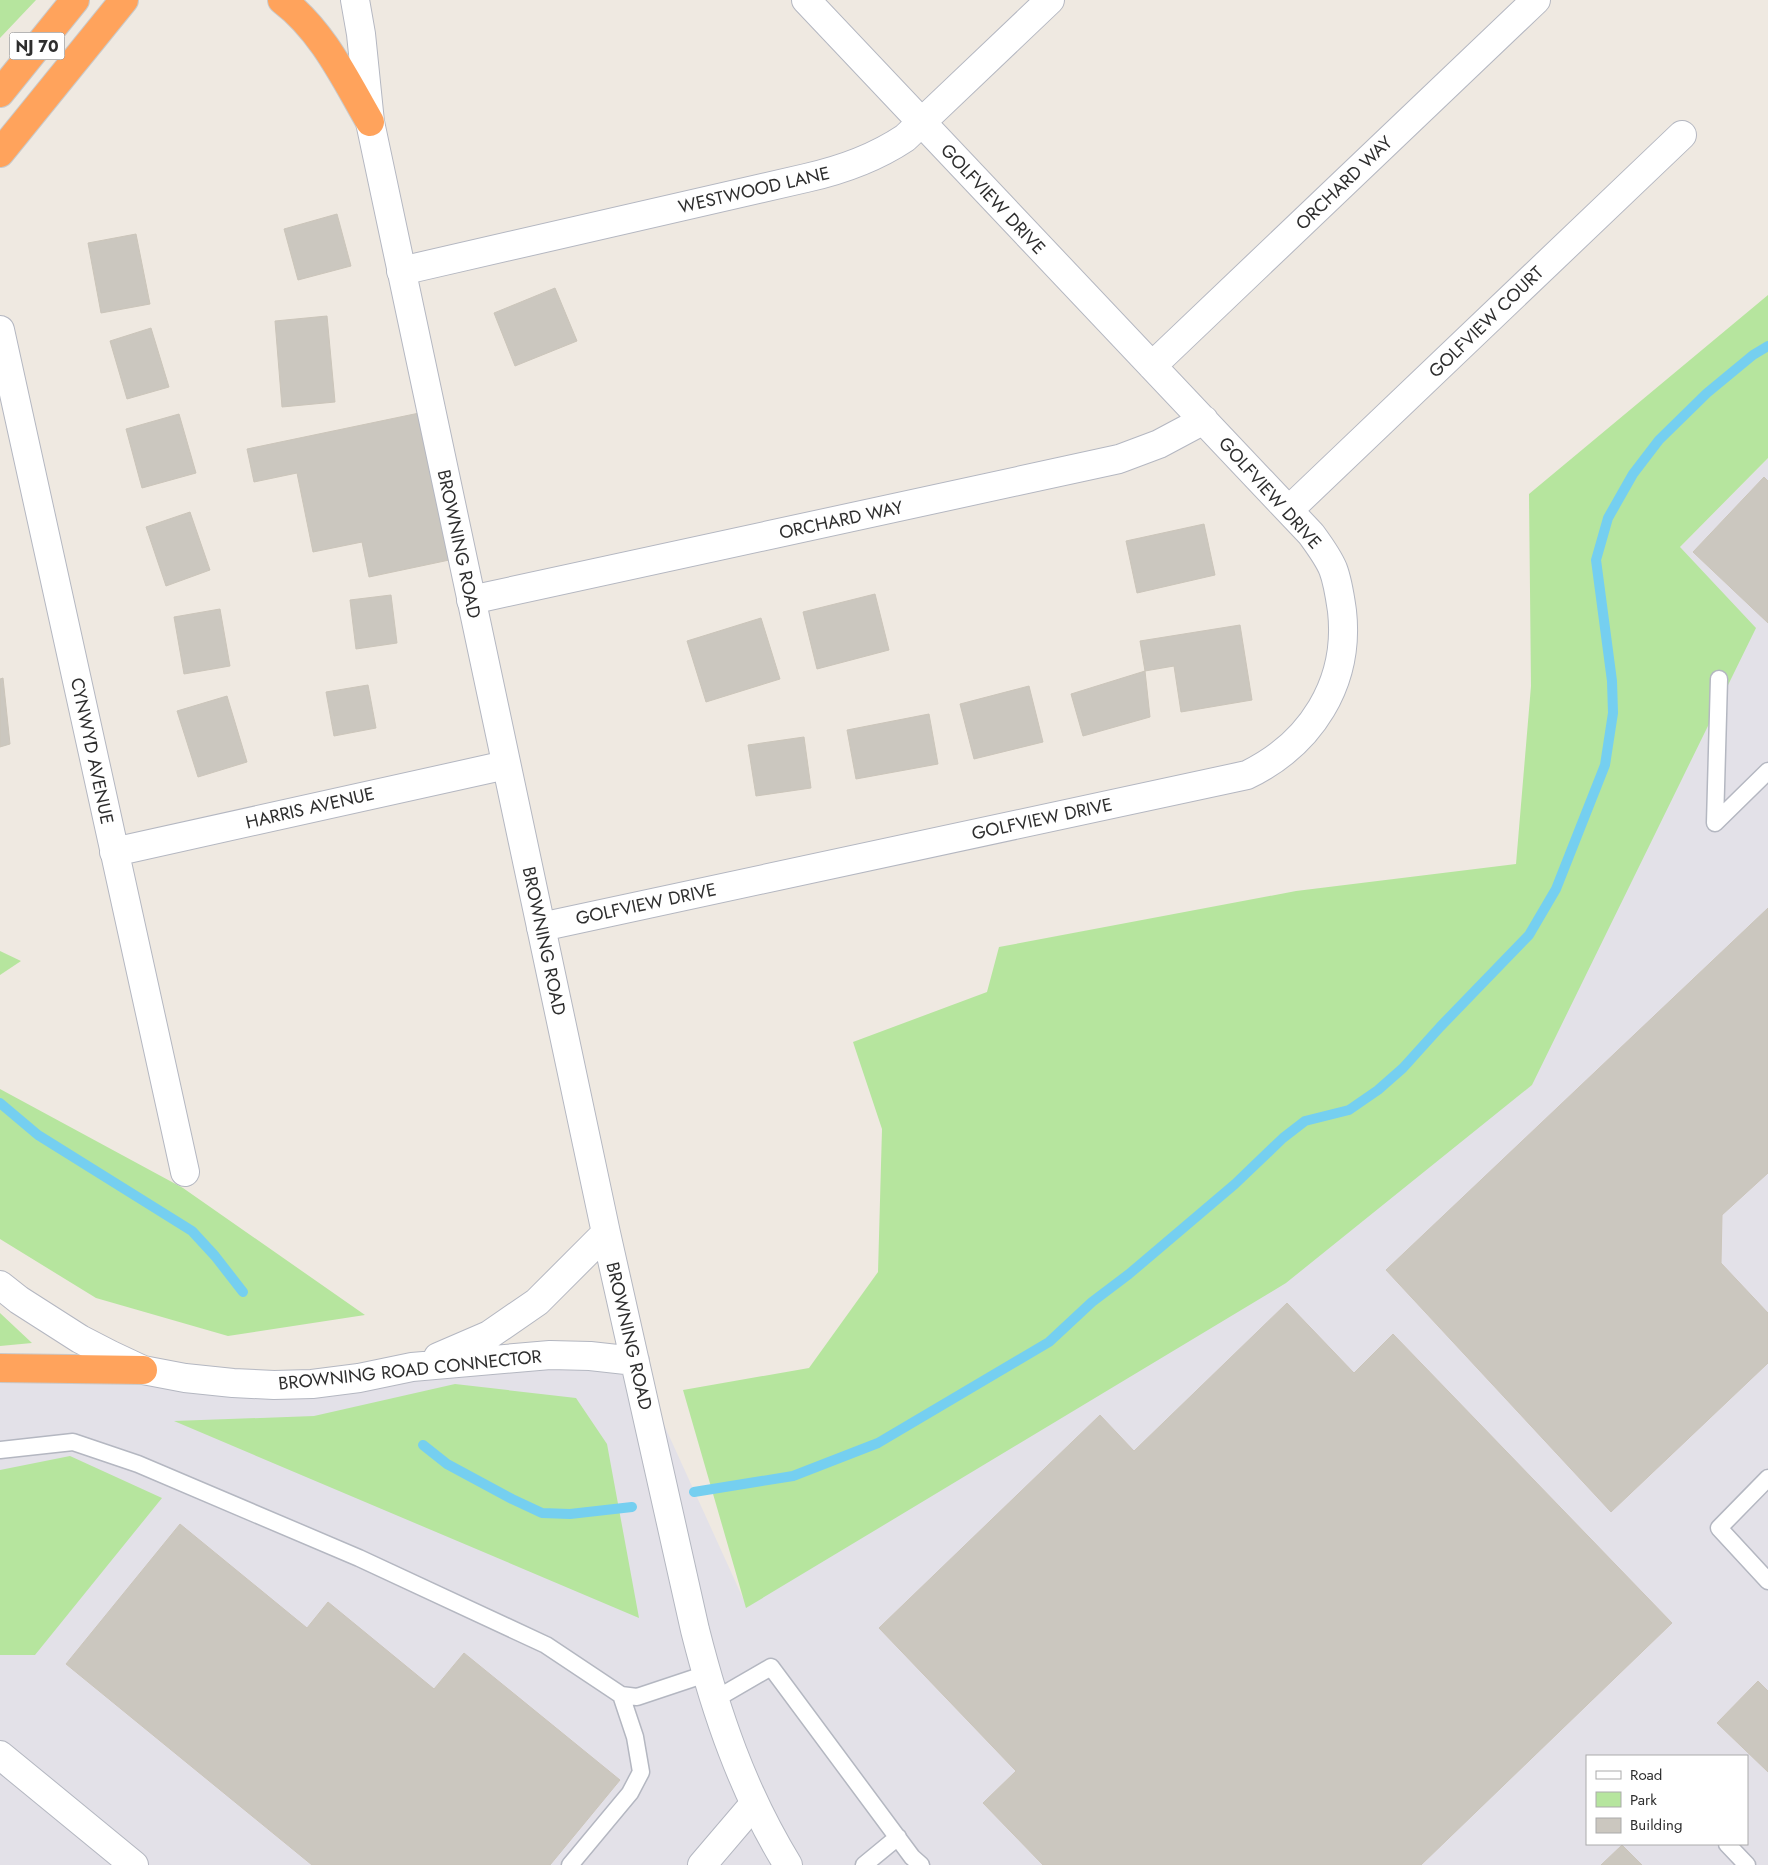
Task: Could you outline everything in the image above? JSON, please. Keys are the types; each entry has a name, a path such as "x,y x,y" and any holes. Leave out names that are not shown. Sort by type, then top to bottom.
{"highway":[{"name":"NJ 70","path":"0,93 75,0"},
{"path":"0,153 115,10 141,0"},
{"path":"282,0 296,11 319,36 370,122"},
{"path":"0,1368 143,1370"}],"street":[{"name":"BROWNING ROAD","path":"355,0 361,34 370,122 401,271 606,1233 706,1674 726,1736 754,1804 788,1865"},
{"name":"GOLFVIEW DRIVE","path":"541,927 1247,774 1266,765 1286,751 1305,732 1321,710 1333,687 1343,640 1340,594 1333,570 1312,534 806,0"},
{"name":"WESTWOOD LANE","path":"401,271 835,171 887,150 922,123 1050,0"},
{"name":"ORCHARD WAY","path":"1152,366 1536,0"},
{"name":"GOLFVIEW COURT","path":"1290,509 1682,135"},
{"name":"CYNWYD AVENUE","path":"0,330 184,1172"},
{"name":"ORCHARD WAY","path":"471,600 1118,459 1159,444 1204,420"},
{"name":"HARRIS AVENUE","path":"114,852 506,765"},
{"path":"412,1367 489,1335 513,1319 537,1302 606,1233"},
{"name":"BROWNING ROAD CONNECTOR","path":"0,1285 18,1300 80,1339 143,1370 185,1378 274,1385 359,1378 412,1367 550,1355 590,1356 635,1361"},
{"path":"0,1755 134,1865"},
{"path":"702,1865 754,1804"}],"lane":[{"path":"1719,679 1715,823 1768,770"},
{"path":"0,1450 73,1442 138,1464 359,1558 537,1641 621,1695 637,1697 706,1674"},
{"path":"1768,1478 1718,1528 1768,1580"},
{"path":"714,1700 771,1667 912,1857 921,1865"},
{"path":"570,1865 630,1793 641,1772 636,1736 621,1695"},
{"path":"864,1865 898,1837"},
{"path":"1728,1845 1747,1865"}],"shaded area":[{"path":"1768,458 1768,1865 0,1865 0,1368 185,1378 635,1361 747,1607 1532,1085 1680,547"}],"green space":[{"path":"0,0 36,0 0,38"},
{"path":"1768,295 1768,458 1680,547 1756,628 1532,1085 1286,1283 746,1608 683,1390 809,1368 878,1272 882,1129 853,1042 987,992 999,947 1296,891 1516,864 1531,686 1529,494"},
{"path":"0,951 21,961 0,975"},
{"path":"0,1089 183,1188 365,1315 228,1336 96,1298 0,1239"},
{"path":"0,1313 32,1343 0,1346"},
{"path":"455,1384 576,1398 607,1444 639,1618 174,1421 314,1416"},
{"path":"70,1456 162,1498 35,1655 0,1655 0,1470"}],"building":[{"path":"337,214 351,266 298,280 284,229"},
{"path":"136,234 150,304 101,313 88,243"},
{"path":"555,288 577,341 515,366 494,313"},
{"path":"327,316 335,402 282,407 275,321"},
{"path":"151,328 169,387 127,399 110,341"},
{"path":"424,412 454,559 369,577 362,542 313,552 297,473 254,482 247,449"},
{"path":"179,414 196,473 142,488 126,429"},
{"path":"1764,477 1768,481 1768,623 1693,552"},
{"path":"190,512 210,570 166,586 146,527"},
{"path":"1204,524 1215,575 1137,593 1126,541"},
{"path":"875,594 889,650 817,669 803,612"},
{"path":"391,595 397,643 356,649 350,600"},
{"path":"220,609 230,666 184,674 174,617"},
{"path":"761,618 780,679 706,702 687,641"},
{"path":"1240,625 1252,700 1181,712 1174,666 1145,671 1140,641"},
{"path":"1145,671 1150,717 1083,736 1071,694"},
{"path":"3,678 10,744 0,747 0,679"},
{"path":"368,685 376,728 334,736 326,692"},
{"path":"1029,686 1043,742 974,759 960,704"},
{"path":"227,696 247,762 198,777 177,711"},
{"path":"929,714 938,764 856,779 847,730"},
{"path":"804,737 811,788 756,796 748,745"},
{"path":"1768,908 1768,1173 1722,1215 1721,1263 1768,1313 1768,1363 1611,1512 1386,1270"},
{"path":"1287,1303 1354,1373 1393,1334 1672,1623 1421,1865 1043,1865 983,1803 1016,1771 879,1628 1100,1415 1134,1451"},
{"path":"180,1524 307,1628 328,1602 434,1689 464,1653 620,1780 550,1865 312,1865 66,1664"},
{"path":"1758,1681 1768,1691 1768,1772 1717,1723"},
{"path":"1622,1845 1642,1865 1601,1865"}],"waterway":[{"path":"694,1492 793,1476 878,1443 1049,1342 1092,1302 1129,1274 1235,1184 1283,1138 1305,1121 1349,1110 1378,1090 1403,1068 1529,935 1556,889 1605,765 1613,713 1612,681 1596,560 1608,518 1633,474 1659,440 1707,393 1753,355 1768,346"},
{"path":"0,1103 38,1135 192,1231 215,1256 243,1292"},
{"path":"423,1445 447,1464 542,1513 570,1514 632,1507"}]}
